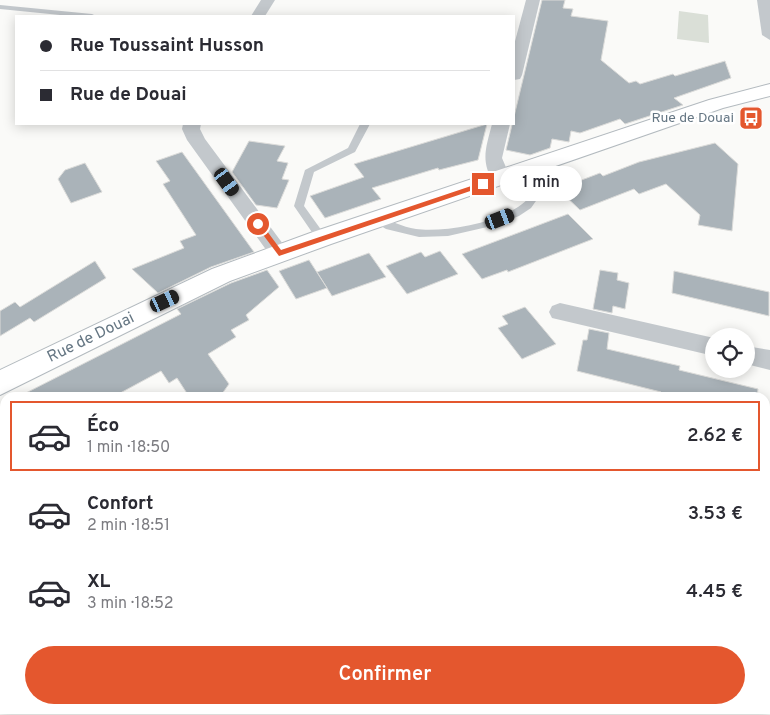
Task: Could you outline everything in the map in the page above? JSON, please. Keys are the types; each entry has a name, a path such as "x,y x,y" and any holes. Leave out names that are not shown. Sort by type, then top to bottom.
{"street":[{"path":"259,15 268,0"},
{"path":"515,71 533,0"},
{"path":"764,0 770,35"},
{"name":"Rue de Douai","path":"0,383 201,284 279,253 551,162 716,104 770,90"},
{"name":"Rue de Douai","path":"577,153 770,104"},
{"path":"192,125 191,129 196,140 279,253"},
{"path":"501,125 493,158 501,178"},
{"path":"560,312 705,345"},
{"path":"755,356 770,360"}],"lane":[{"path":"0,8 80,15"},
{"path":"322,238 299,206 310,170 352,150 364,125"},
{"path":"376,220 403,232 424,234 444,234 482,225 525,208 536,194 551,162"}],"shaded area":[{"path":"679,11 708,15 709,43 677,39"}],"building":[{"path":"542,0 565,0 563,8 573,9 571,16 608,21 601,60 629,83 636,81 640,84 673,74 675,76 725,61 731,78 674,98 683,105 625,124 620,119 580,133 571,131 569,142 552,139 550,148 530,155 506,150 512,125 515,125 515,112"},
{"path":"487,125 478,160 439,170 438,168 372,188 381,199 325,218 310,196 364,177 354,164"},
{"path":"249,141 285,146 277,161 288,163 282,179 289,180 277,208 256,205 232,172"},
{"path":"715,143 738,164 732,231 698,225 700,215 666,184 639,194 634,189 580,210 558,189 600,173 603,176 639,162"},
{"path":"182,152 254,252 211,267 158,293 132,269 184,248 180,241 196,235 163,184 170,181 156,161"},
{"path":"85,163 102,192 71,203 58,179 65,170"},
{"path":"568,214 593,239 508,272 507,270 482,279 462,254"},
{"path":"440,251 458,274 407,294 386,266 421,252 425,257"},
{"path":"369,253 386,277 332,296 317,272"},
{"path":"309,260 327,288 296,299 279,271"},
{"path":"95,261 106,278 34,322 30,318 0,336 0,311 15,302 20,307"},
{"path":"267,270 279,287 246,315 249,320 231,330 236,337 208,354 229,384 223,392 186,392 177,378 169,383 161,371 122,392 28,392 181,314 177,309 231,283"},
{"path":"600,270 618,273 617,280 629,283 625,309 613,306 612,313 593,309"},
{"path":"674,271 769,292 769,316 672,293"},
{"path":"525,307 556,344 522,359 498,328 508,324 502,316"},
{"path":"589,329 609,333 607,349 680,366 679,370 705,376 705,378 758,389 758,392 661,392 577,371 583,340 587,340"}],"place":[{"name":"Rue de Douai","path":"751,118"}],"route":[{"path":"258,224 279,253 483,184"}]}
